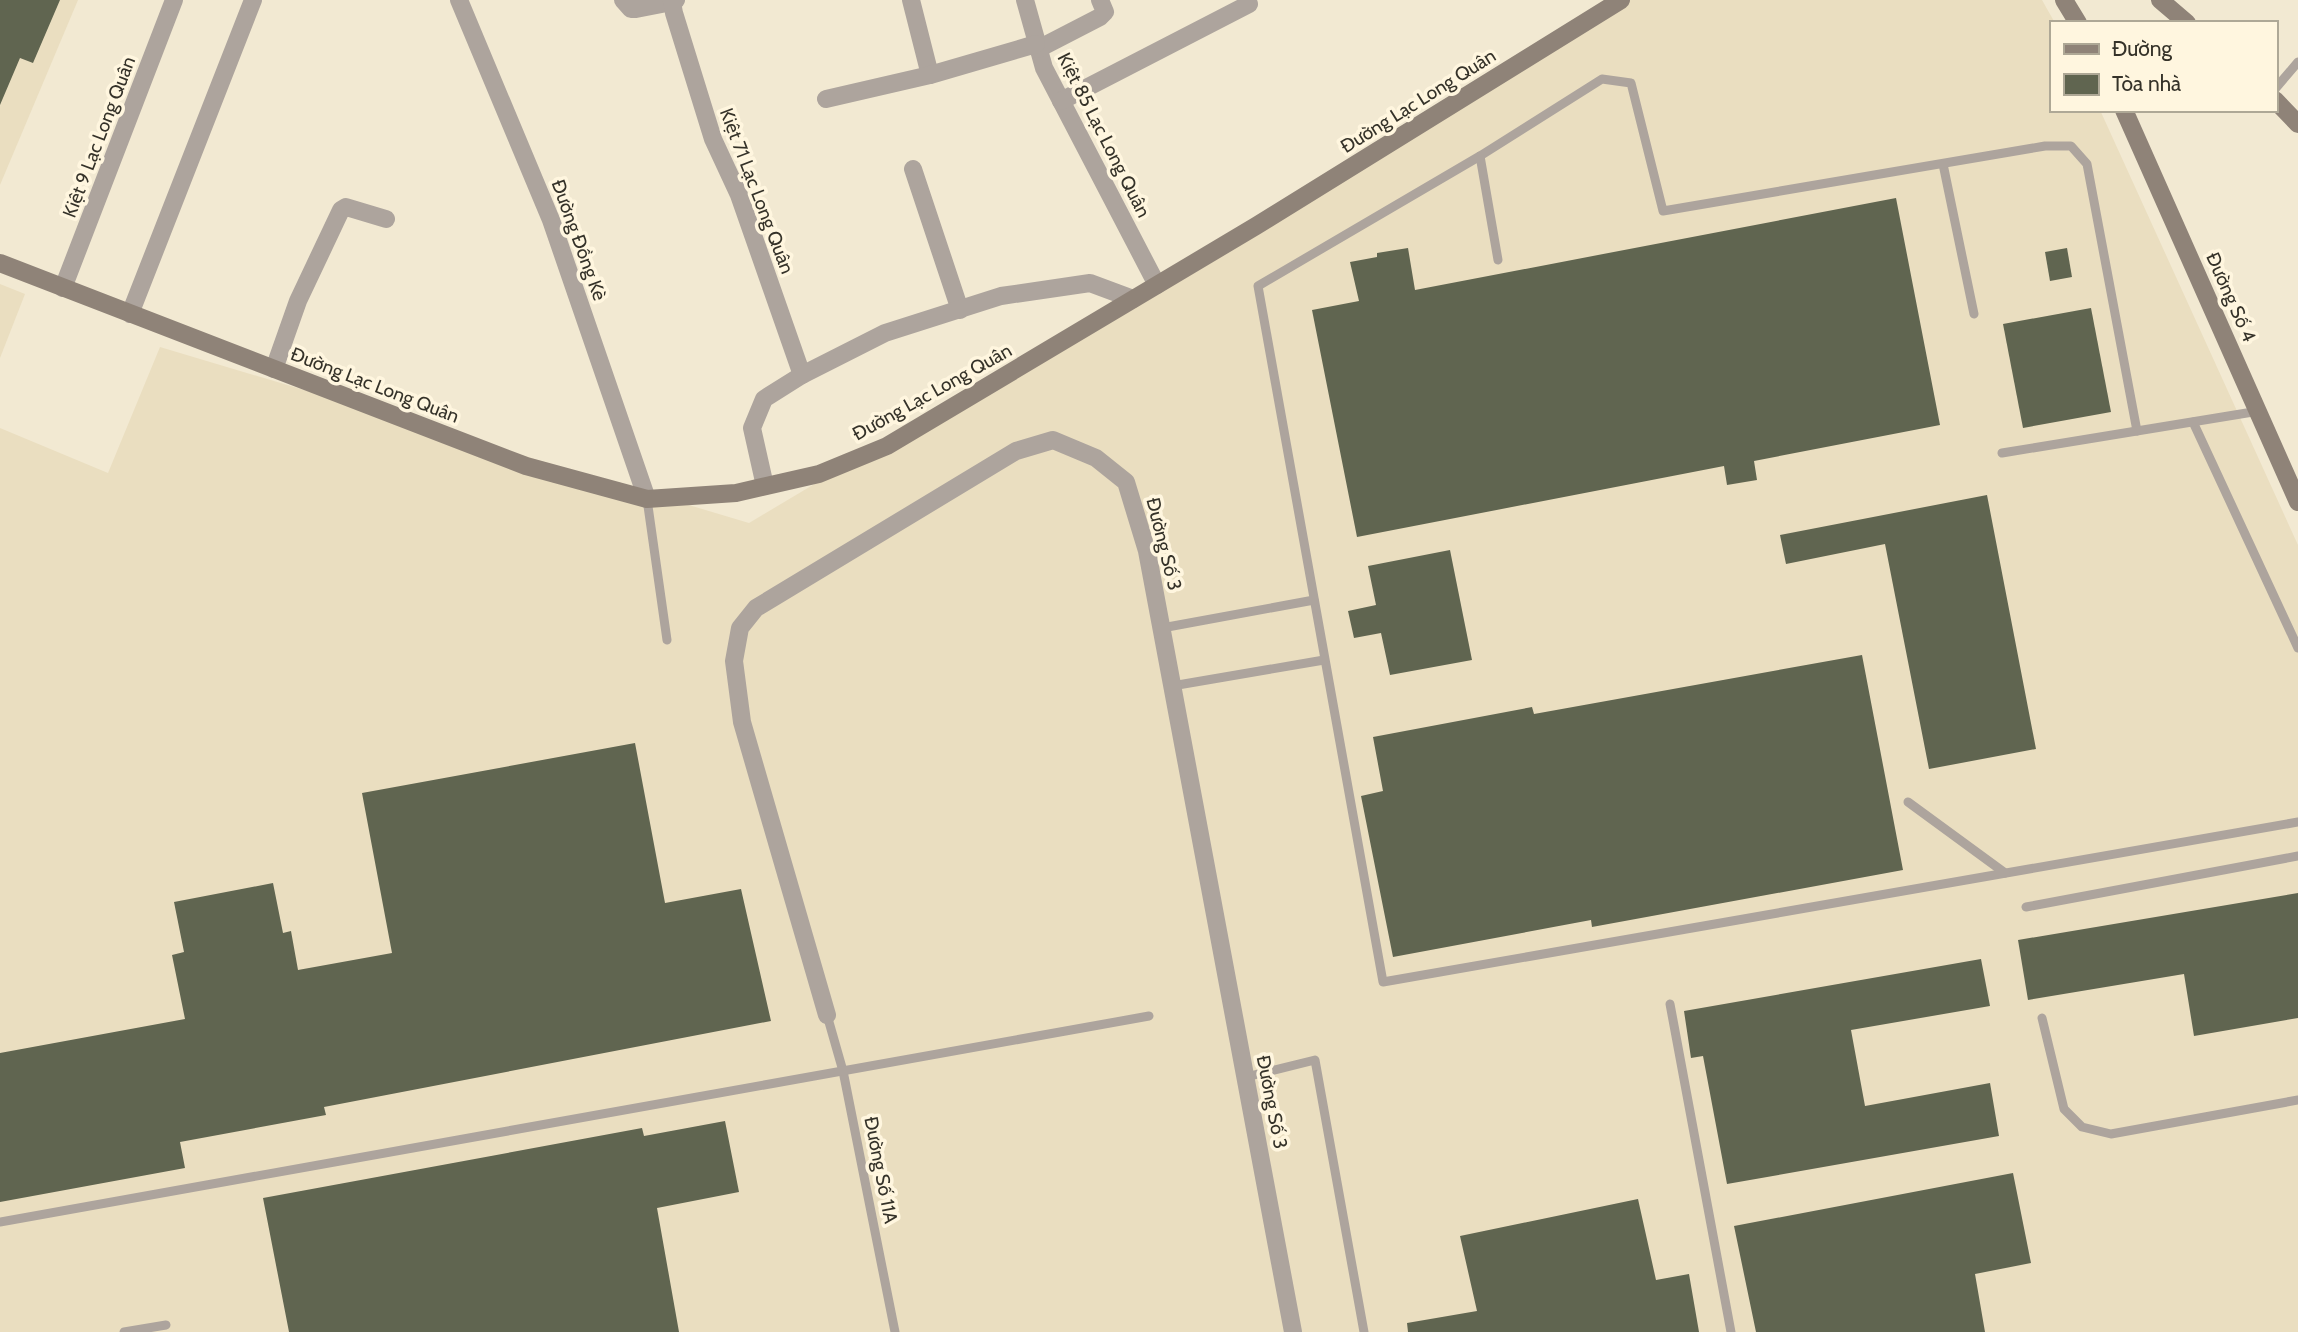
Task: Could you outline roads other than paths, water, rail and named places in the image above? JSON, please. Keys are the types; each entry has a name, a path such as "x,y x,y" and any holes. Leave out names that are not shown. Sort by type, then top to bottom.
{"street":[{"name":"Kiệt 9 Lạc Long Quân","path":"63,288 174,0"},
{"path":"130,314 253,0"},
{"name":"Đường Đồng Kè","path":"459,0 551,220 647,499"},
{"path":"623,0 631,9 674,1"},
{"path":"911,0 930,75"},
{"name":"Kiệt 85 Lạc Long Quân","path":"1025,0 1044,68 1157,285"},
{"path":"827,99 1037,46 1100,17 1105,12 1100,0"},
{"name":"Đường Lạc Long Quân","path":"0,263 526,466 647,499 736,493 818,474 887,446 1256,226 1621,0"},
{"path":"2064,0 2077,21"},
{"path":"2160,0 2185,21"},
{"name":"Kiệt 71 Lạc Long Quân","path":"674,1 677,21 713,139 739,195 802,375"},
{"path":"1061,101 1249,4"},
{"path":"2277,102 2298,124"},
{"name":"Đường Số 4","path":"2124,112 2298,502"},
{"path":"913,169 960,310"},
{"path":"274,369 298,301 341,210 346,207 386,219"},
{"path":"765,486 752,428 764,399 802,375 885,334 1001,296 1090,283 1133,299"},
{"name":"Đường Số 3","path":"827,1015 742,722 734,661 740,628 755,608 1016,451 1053,440 1096,458 1126,482 1147,551 1293,1332"}],"lane":[{"path":"2277,87 2298,62"},
{"path":"2137,431 2087,164 2071,146 2045,146 1663,211 1631,83 1602,79 1480,156 1258,286 1383,982 2298,822"},
{"path":"1480,156 1498,260"},
{"path":"1943,164 1974,314"},
{"path":"2002,453 2259,411"},
{"path":"2193,422 2298,648"},
{"path":"647,499 667,640"},
{"path":"1163,628 1314,600"},
{"path":"1172,686 1324,660"},
{"path":"1908,802 2005,873"},
{"path":"2026,907 2298,856"},
{"path":"1670,1004 1731,1332"},
{"name":"Đường Số 11A","path":"827,1015 843,1071 895,1332"},
{"path":"0,1222 1149,1016"},
{"path":"2042,1017 2064,1110 2082,1127 2111,1134 2298,1100"},
{"path":"1246,1077 1315,1060 1364,1332"},
{"path":"124,1332 166,1325"}]}
